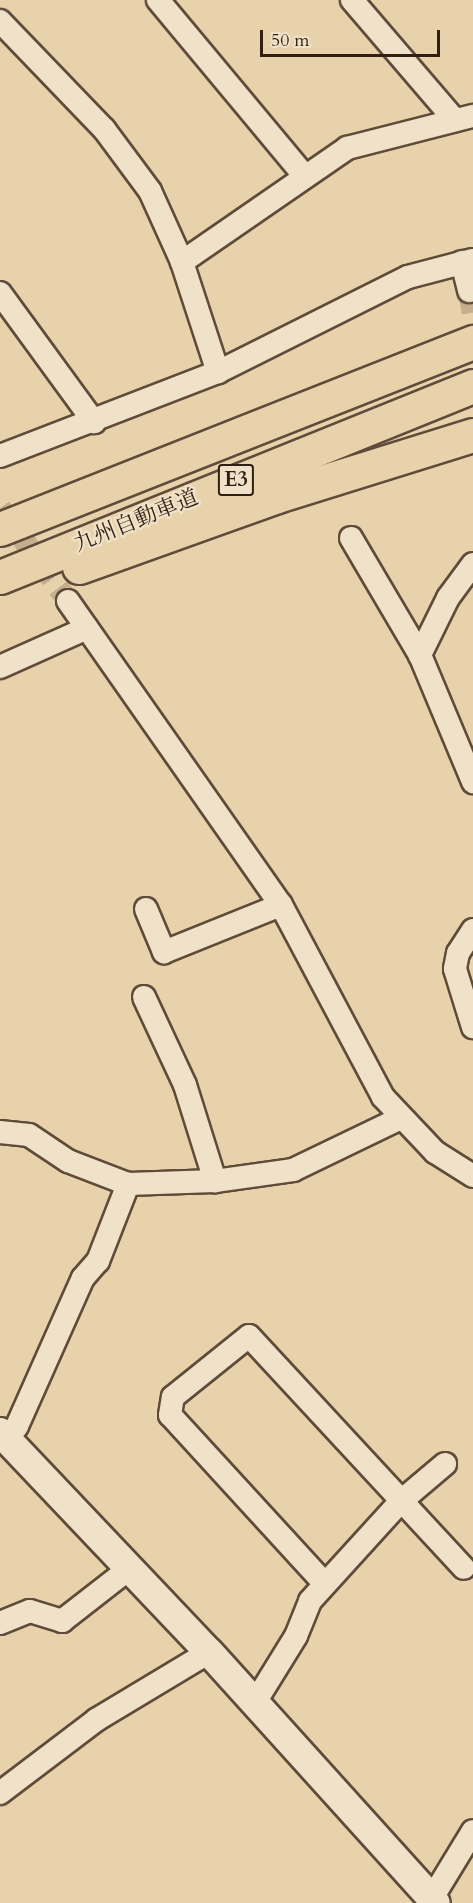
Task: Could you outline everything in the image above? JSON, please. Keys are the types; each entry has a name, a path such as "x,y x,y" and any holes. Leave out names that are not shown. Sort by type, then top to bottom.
{"highway":[{"name":"九州自動車道","path":"0,529 473,342"},
{"name":"九州自動車道","path":"0,577 473,386"},
{"path":"0,596 277,496 473,435"}],"street":[{"path":"158,0 304,175"},
{"path":"183,262 304,175 347,148 464,118 352,0"},
{"path":"0,21 131,162 163,216 183,262 218,372"},
{"path":"0,456 94,422 218,372 408,277 467,261 469,291"},
{"path":"0,293 94,422"},
{"path":"351,538 420,655 473,782"},
{"path":"420,655 448,598 473,564"},
{"path":"68,602 281,905 361,1061 401,1118 435,1152 473,1175"},
{"path":"0,667 87,628"},
{"path":"146,909 164,952 281,905"},
{"path":"473,930 458,953 455,969 473,1027"},
{"path":"144,997 185,1085 215,1181"},
{"path":"0,1132 29,1135 68,1161 128,1184 215,1181 293,1170 401,1118"},
{"path":"128,1184 98,1261 83,1278 17,1426 3,1436 209,1652 432,1902 473,1831"},
{"path":"325,1584 170,1414 173,1397 249,1336 400,1502 464,1568"},
{"path":"254,1704 296,1636 310,1601 400,1502 445,1464"},
{"path":"0,1623 30,1611 62,1621 130,1568"},
{"path":"0,1793 96,1720 209,1652"}],"tunnel":[{"path":"469,291 473,313"},
{"path":"0,508 68,601"}]}
